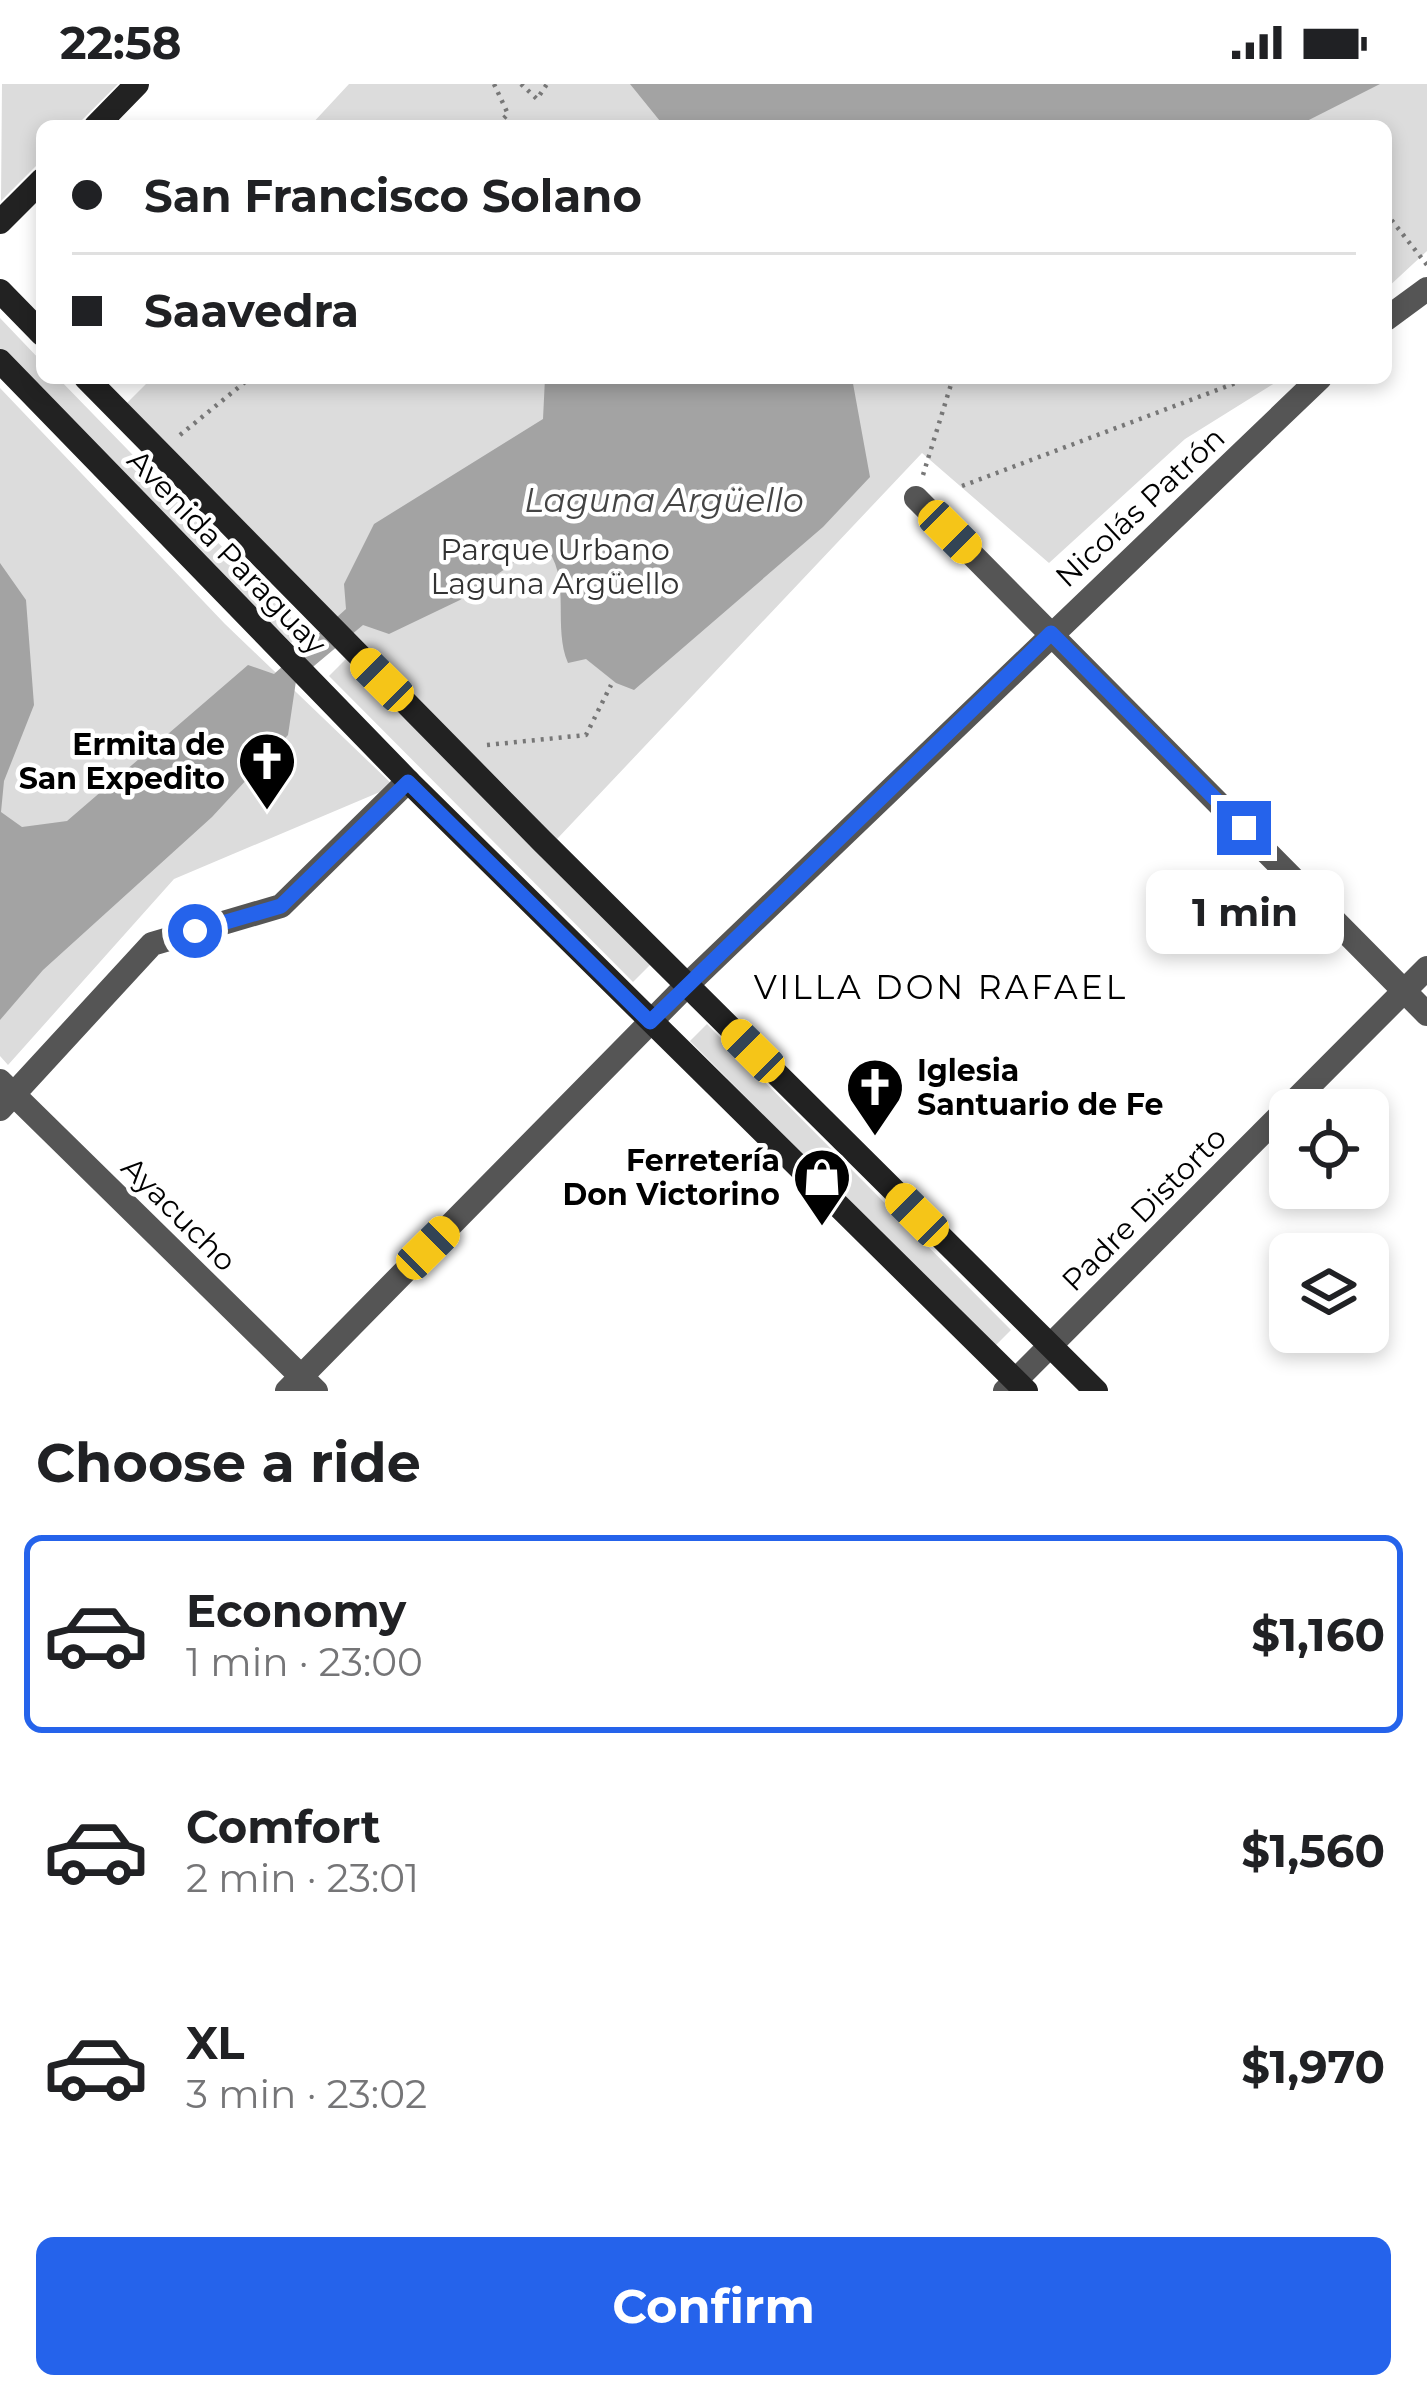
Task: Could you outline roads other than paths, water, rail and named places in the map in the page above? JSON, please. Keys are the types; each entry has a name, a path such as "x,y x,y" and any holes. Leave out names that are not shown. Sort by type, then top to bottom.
{"main road":[{"path":"102,120 137,84"},
{"path":"0,222 36,186"},
{"path":"0,291 36,328"},
{"name":"Avenida Paraguay","path":"0,362 408,782 1015,1388"},
{"name":"Avenida Paraguay","path":"92,384 687,986 1096,1391"}],"street":[{"path":"1392,315 1427,289"},
{"name":"Nicolás Patrón","path":"301,1386 650,1022 1314,384"},
{"path":"916,498 1427,1014"},
{"path":"5,1094 152,944 281,906 408,782"},
{"name":"Padre Distorto","path":"1015,1388 1049,1346 1427,968"},
{"name":"Ayacucho","path":"5,1094 301,1386"}],"water":[{"path":"630,84 1380,84 1309,120 659,120"},
{"name":"Laguna Argüello","path":"545,384 853,384 870,477 823,527 634,690 616,683 586,659 568,663 559,577 549,552 525,555 460,600 389,634 363,625 296,681 288,735 212,817 43,970 0,1020 0,563 26,600 34,705 4,781 1,812 22,827 67,821 248,665 274,674 346,609 344,584 374,524 543,419"}],"place":[{"name":"Ermita de San Expedito","path":"267,812"},
{"name":"Iglesia Santuario de Fe","path":"875,1138"},
{"name":"Ferretería Don Victorino","path":"822,1228"}],"district":[{"name":"VILLA DON RAFAEL","path":"941,987"}],"park label":[{"name":"Parque Urbano Laguna Argüello","path":"555,566"}]}
